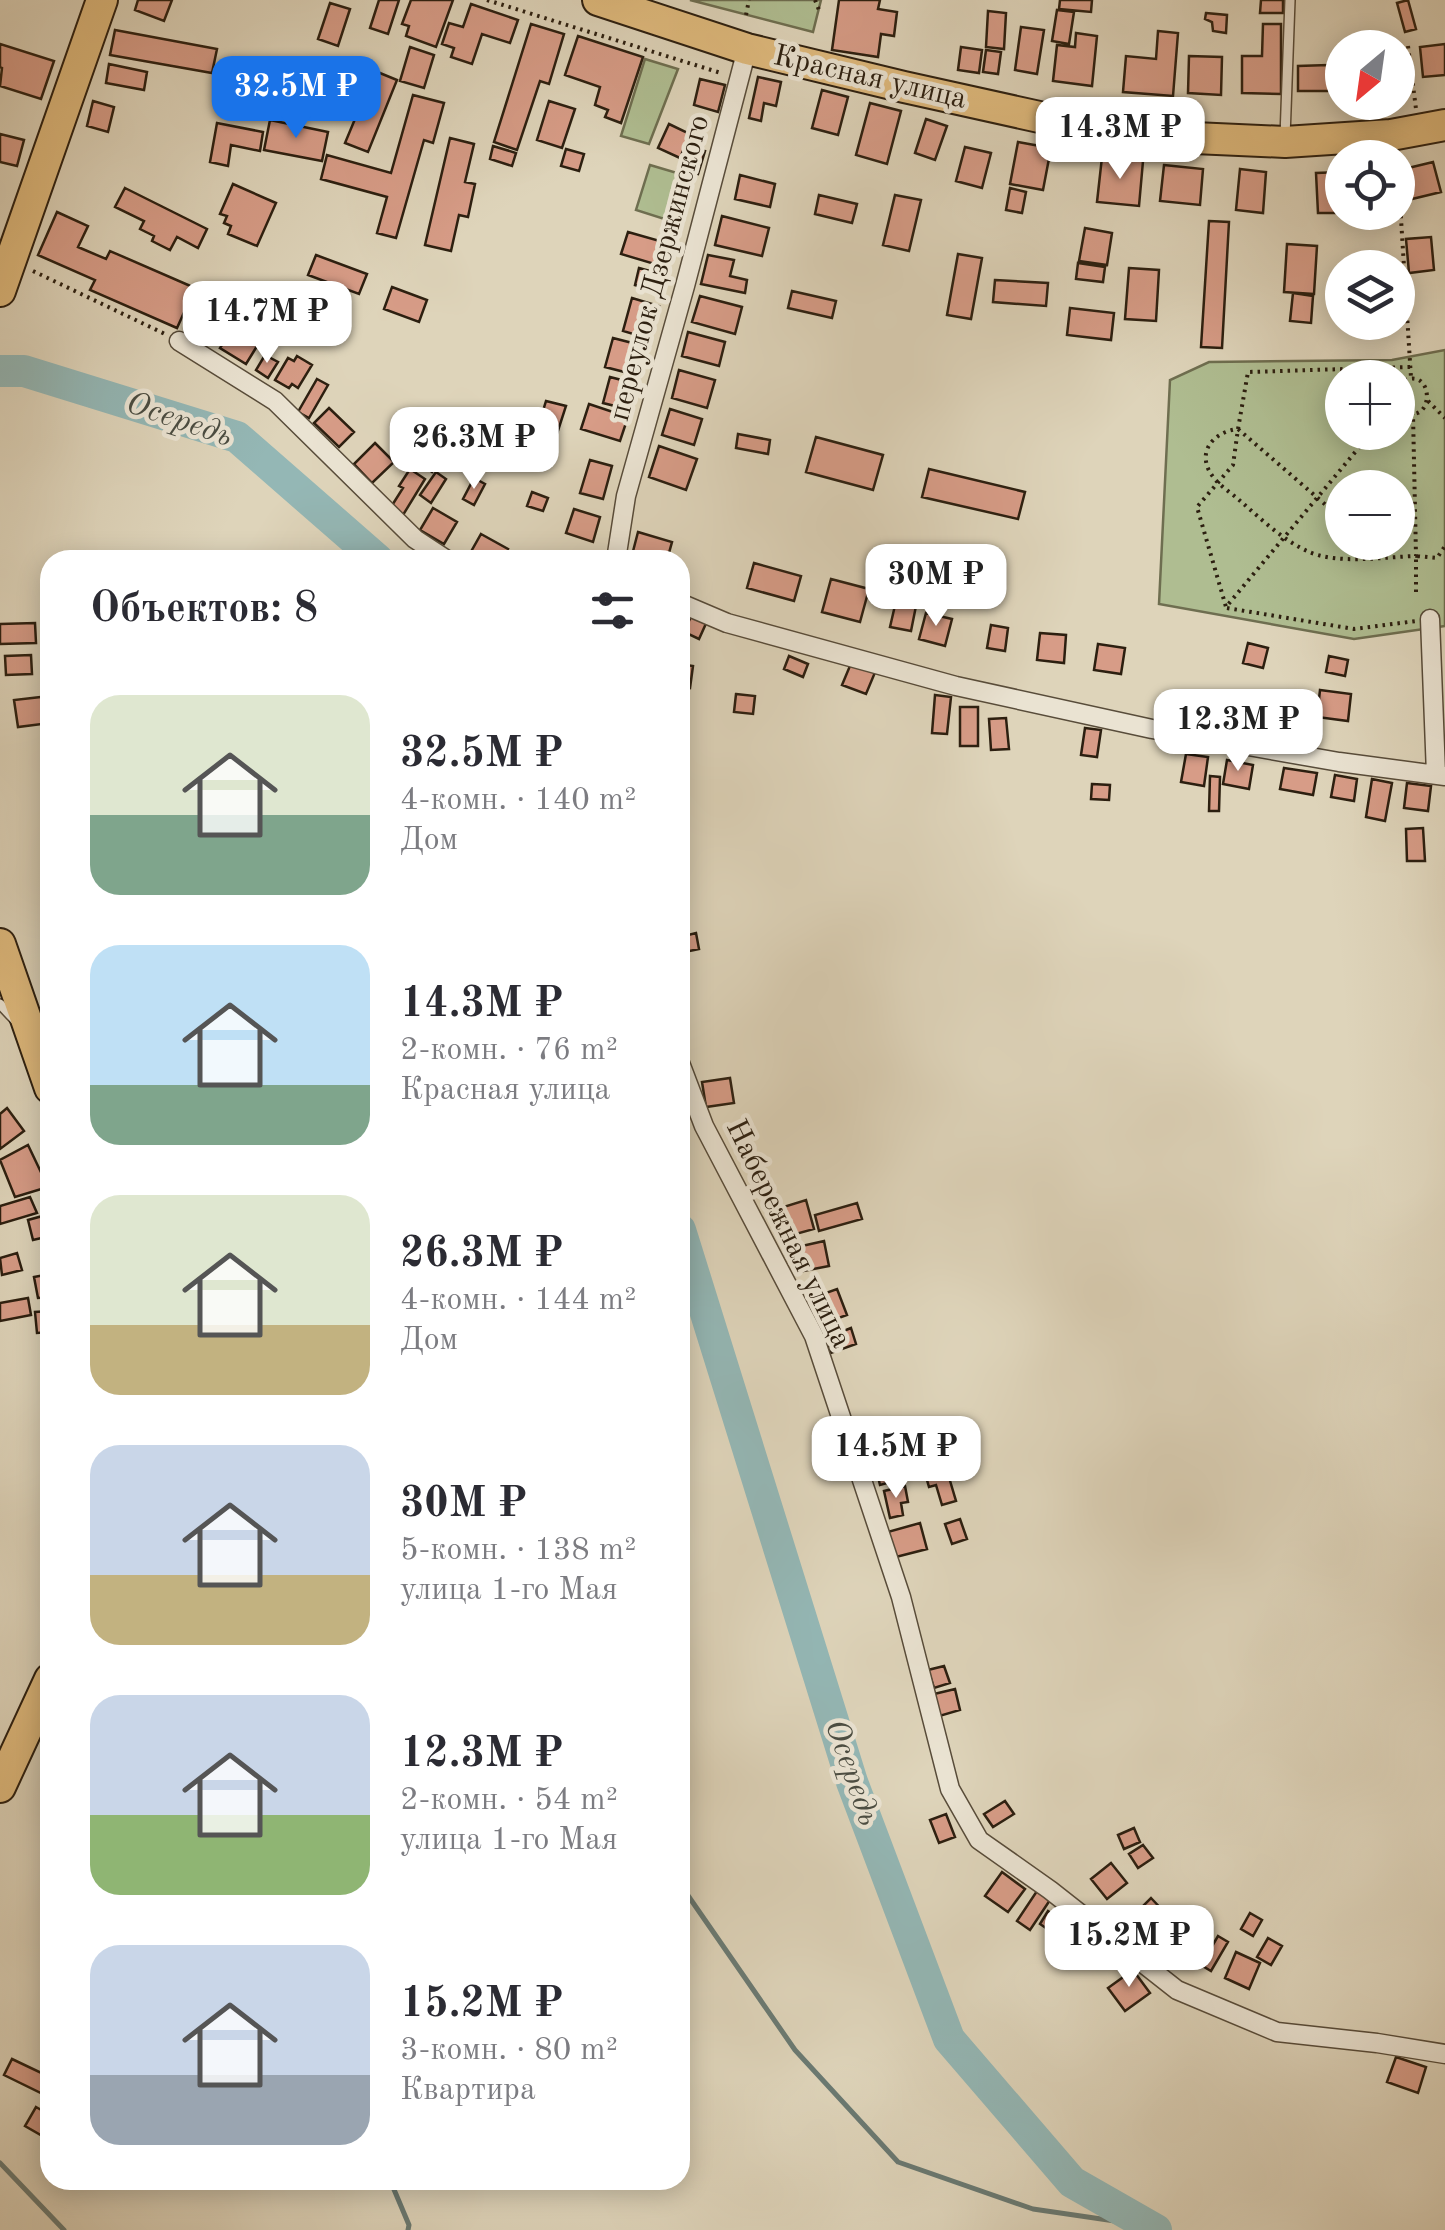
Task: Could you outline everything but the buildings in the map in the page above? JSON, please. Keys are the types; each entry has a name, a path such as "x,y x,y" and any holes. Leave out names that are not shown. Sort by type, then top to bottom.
{"main road":[{"path":"10,277 102,0"},
{"name":"Красная улица","path":"598,0 744,64 1172,137 1284,142 1391,135 1431,119"},
{"path":"0,944 40,1060"},
{"path":"0,1787 40,1701"}],"street":[{"name":"переулок Дзержинского","path":"618,550 626,496 744,64"},
{"path":"179,340 274,401 415,539 432,550"},
{"path":"690,607 727,624 956,686 1152,729 1339,762 1441,775 1430,619"},
{"name":"Набережная улица","path":"690,1089 704,1126 814,1336 901,1597 950,1789 979,1840 1050,1890 1177,1990 1278,2032 1445,2054"}],"lane":[{"path":"1284,142 1290,0"},
{"path":"0,1004 33,1041"}],"path":[{"path":"487,0 744,64"},
{"path":"746,14 749,0"},
{"path":"815,0 818,10"},
{"path":"1415,68 1431,119"},
{"path":"1402,230 1410,360"},
{"path":"10,277 34,271 179,340"},
{"path":"1226,608 1197,507 1233,465 1248,372 1325,370"},
{"path":"1415,379 1428,391 1428,401 1415,413"},
{"path":"1428,401 1445,418"},
{"path":"1325,503 1238,429 1224,431 1210,441 1206,450 1211,476 1284,538 1325,558"},
{"path":"1226,608 1357,450"},
{"path":"1414,450 1416,592"},
{"path":"1436,558 1445,546"},
{"path":"1416,556 1445,561"},
{"path":"1226,608 1354,629 1430,619"}],"green space":[{"path":"690,0 821,0 813,32"},
{"path":"645,59 678,69 649,144 621,136"},
{"path":"650,165 694,178 680,224 636,210"},
{"path":"1445,350 1445,626 1354,639 1159,604 1170,380 1209,362 1325,361 1325,450 1415,450 1415,360 1392,360"}],"waterway":[{"name":"Осередь","path":"0,371 24,371 237,437 367,550"},
{"name":"Осередь","path":"690,1262 852,1782 949,2039 1072,2182 1156,2230"},
{"path":"690,1898 795,2050 898,2162 1033,2209 1149,2226"},
{"path":"0,2163 64,2230"},
{"path":"394,2190 408,2230"}]}
